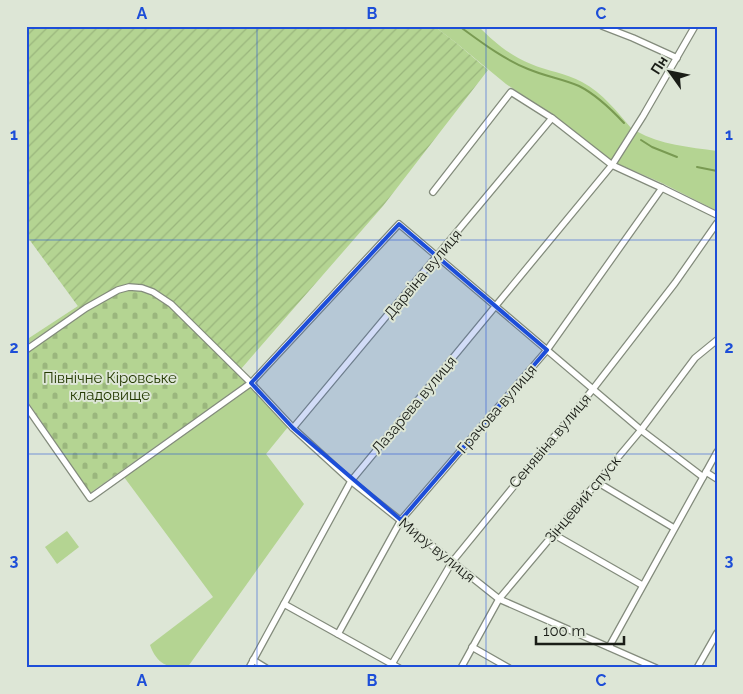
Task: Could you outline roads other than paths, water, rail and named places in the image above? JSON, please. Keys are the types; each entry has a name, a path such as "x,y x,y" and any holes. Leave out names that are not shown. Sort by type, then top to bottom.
{"street":[{"path":"602,26 677,58"},
{"name":"Лазарева вулиця","path":"249,668 351,481 612,165 696,26"},
{"path":"433,192 511,92 552,118 612,165 717,215"},
{"name":"Дарвіна вулиця","path":"292,428 552,118"},
{"name":"Грачова вулиця","path":"338,634 401,520 547,350 662,188"},
{"name":"Сенявіна вулиця","path":"392,664 452,562 593,389 675,283 717,223"},
{"path":"26,406 90,498 251,383 399,224 641,430 704,474 717,479"},
{"name":"Миру вулиця","path":"26,350 86,308 118,290 129,287 142,288 153,292 170,304 251,383 292,428 351,481 499,599 656,668"},
{"name":"Зінцевий спуск","path":"461,668 499,599 641,430 695,358 717,340"},
{"path":"609,647 717,452"},
{"path":"597,482 674,528"},
{"path":"553,534 642,585"},
{"path":"284,604 399,668"},
{"path":"697,668 717,634"},
{"path":"472,647 509,668"},
{"path":"253,660 266,668"}],"waterway":[{"path":"459,26 492,50 519,65 586,90 624,123"},
{"path":"641,140 652,147 677,157"},
{"path":"697,167 717,171"}],"park label":[{"name":"Північне Кіровське кладовище","path":"110,386"}]}
